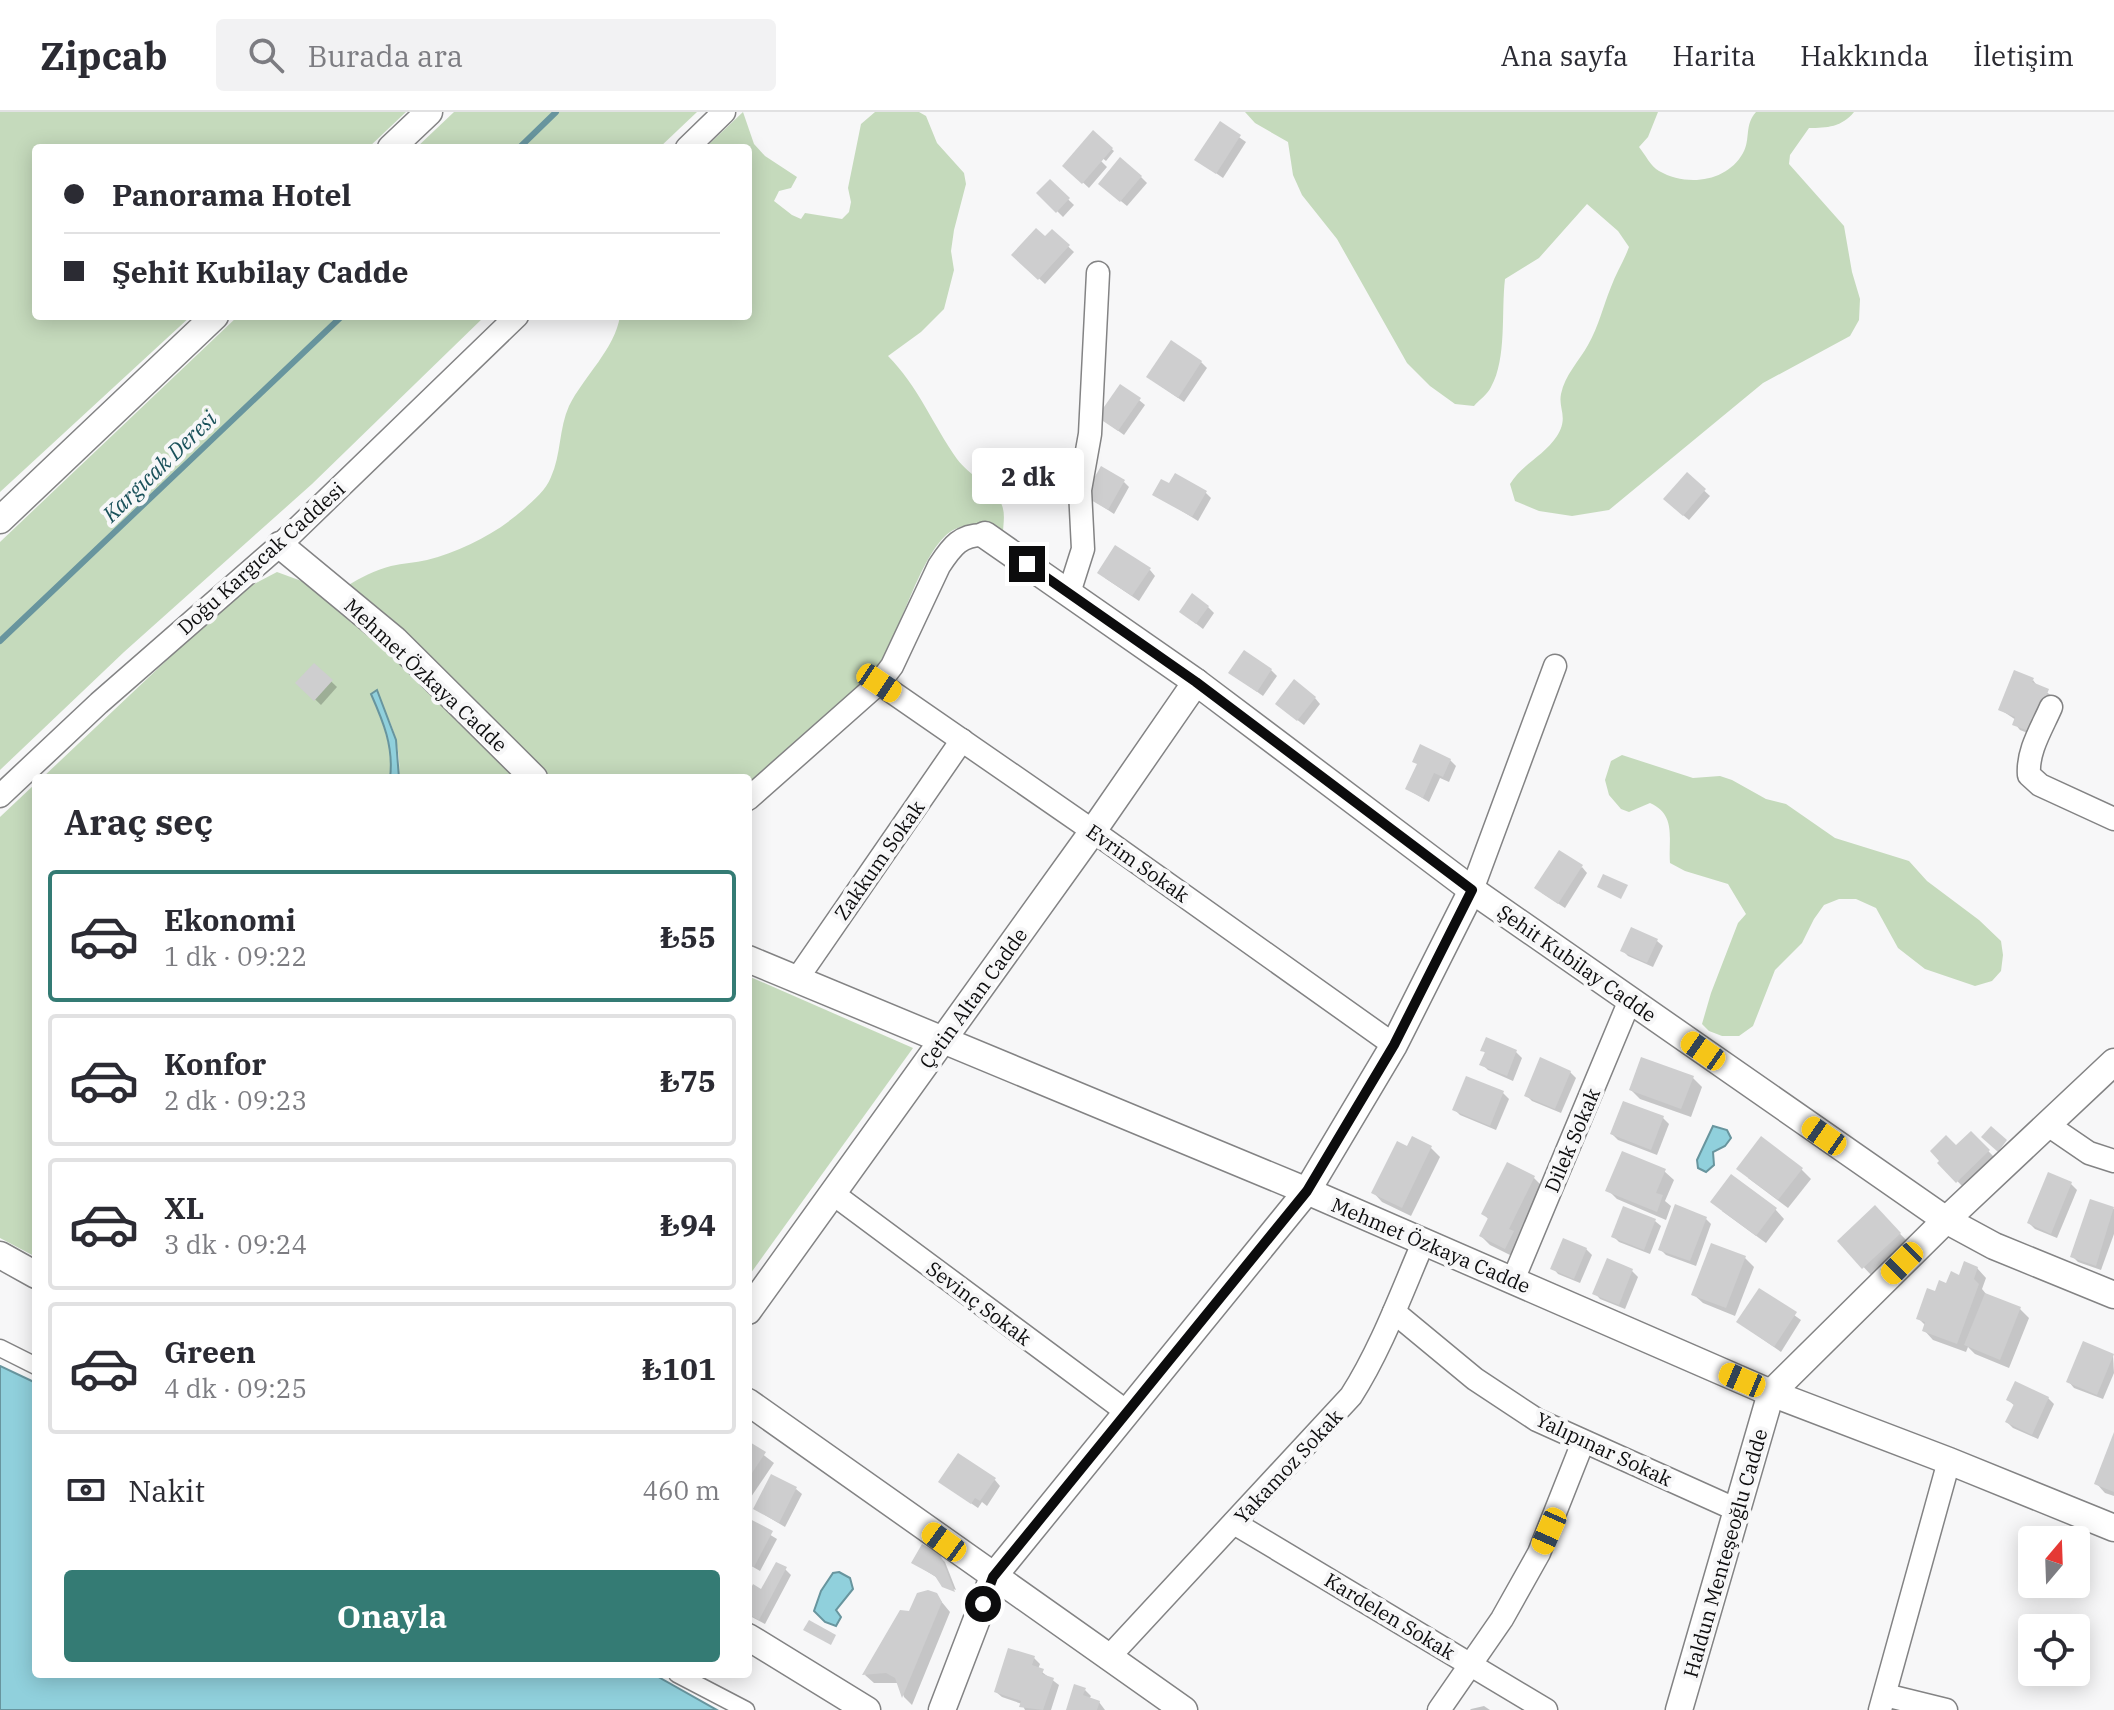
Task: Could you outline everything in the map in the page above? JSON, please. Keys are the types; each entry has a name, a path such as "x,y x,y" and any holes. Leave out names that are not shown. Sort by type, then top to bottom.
{"street":[{"path":"395,144 429,112"},
{"path":"691,144 724,112"},
{"path":"1069,593 1083,549 1080,490 1090,434 1098,273"},
{"path":"0,520 211,320"},
{"name":"Doğu Kargıcak Caddesi","path":"0,796 99,703 280,545 513,320"},
{"path":"752,795 879,683 892,666 949,550 971,534 985,535"},
{"name":"Şehit Kubilay Cadde","path":"985,535 1196,682 1472,890 1946,1220 1994,1246 2114,1295"},
{"name":"Mehmet Özkaya Cadde","path":"280,545 395,640 530,774"},
{"path":"942,1710 993,1577 1307,1191 1394,1045 1472,890 1555,666"},
{"name":"Çetin Altan Cadde","path":"752,1305 1093,831 1196,682"},
{"name":"Evrim Sokak","path":"879,683 1394,1045"},
{"path":"2051,707 2032,750 2028,763 2029,775 2040,785 2114,819"},
{"name":"Zakkum Sokak","path":"797,979 962,740"},
{"name":"Mehmet Özkaya Cadde","path":"752,961 1307,1191 1771,1393 2114,1528"},
{"name":"Dilek Sokak","path":"1513,1280 1630,1000"},
{"name":"Haldun Menteşeoğlu Cadde","path":"1679,1710 1771,1393 1946,1220 2114,1062"},
{"path":"2048,1125 2089,1153 2114,1161"},
{"name":"Sevinç Sokak","path":"832,1193 1127,1412"},
{"name":"Yakamoz Sokak","path":"1108,1658 1340,1411 1363,1378 1423,1243"},
{"path":"0,1255 32,1273"},
{"name":"Yalıpınar Sokak","path":"1394,1312 1475,1379 1537,1420 1737,1510"},
{"path":"0,1348 32,1364"},
{"path":"752,1405 1184,1710"},
{"path":"1439,1710 1502,1619 1539,1553 1583,1442"},
{"path":"1946,1710 1882,1702 1949,1461"},
{"name":"Kardelen Sokak","path":"1234,1523 1546,1710"},
{"path":"752,1639 867,1710"},
{"path":"685,1678 746,1710"}],"green space":[{"path":"0,112 406,112 372,144 32,144 32,320 187,320 0,492"},
{"path":"454,112 697,112 663,144 420,144"},
{"path":"743,112 754,144 765,156 797,177 791,188 779,191 774,201 801,219 805,213 842,219 849,212 851,202 848,188 861,124 875,112 919,112 926,116 937,143 964,173 966,184 951,251 954,270 944,309 921,332 888,356 917,393 957,459 1001,503 1003,534 970,525 950,532 928,560 871,679 752,782 752,774 548,774 347,586 385,568 427,560 466,546 514,518 536,498 554,469 569,406 606,351 619,320 752,320 752,144 709,144"},
{"path":"1245,112 1658,112 1648,137 1639,147 1659,171 1694,180 1717,176 1736,163 1745,148 1750,122 1756,112 1854,112 1834,126 1809,128 1790,155 1789,164 1844,226 1860,299 1859,320 1850,336 1763,383 1609,510 1572,516 1539,511 1515,501 1510,484 1552,443 1560,429 1563,387 1592,338 1629,247 1618,231 1587,204 1539,258 1505,279 1501,349 1490,390 1474,406 1455,404 1430,386 1407,363 1337,239 1302,195 1293,175 1288,142 1255,123"},
{"path":"234,320 481,320 312,484 124,652 0,770 0,542"},
{"path":"277,572 307,583 350,613 511,774 399,774 394,733 385,712 371,694 389,745 390,774 46,774 239,592"},
{"path":"1622,755 1693,778 1720,776 1732,780 1766,799 1786,804 1835,838 1909,861 1927,881 1979,920 2001,941 2001,971 1992,981 1975,986 1925,969 1898,948 1876,908 1856,899 1839,899 1824,905 1802,943 1775,970 1753,1026 1739,1036 1722,1036 1709,1031 1702,1024 1711,993 1738,923 1746,914 1728,884 1685,871 1670,863 1668,821 1659,808 1650,803 1629,812 1621,809 1609,795 1605,780 1611,761"},
{"path":"32,787 32,1255 0,1238 0,817"},
{"path":"752,978 913,1048 752,1271"}],"water":[{"path":"377,690 396,740 399,774 390,774 389,745 371,694"},
{"path":"1713,1126 1727,1130 1731,1138 1725,1146 1713,1152 1714,1165 1706,1172 1698,1168 1697,1160"},
{"path":"0,1366 32,1381 32,1678 660,1678 717,1710 0,1710"},
{"path":"839,1572 850,1578 853,1589 836,1610 841,1617 836,1626 825,1622 814,1611 821,1591 833,1573"}],"building":[{"path":"1220,121 1241,135 1216,174 1194,160"},
{"path":"1093,130 1113,148 1082,184 1062,166"},
{"path":"1120,157 1142,176 1120,202 1098,184"},
{"path":"1050,179 1070,198 1056,213 1036,193"},
{"path":"1036,228 1045,236 1052,229 1070,245 1038,280 1011,255"},
{"path":"1171,340 1202,361 1178,398 1146,377"},
{"path":"1120,384 1141,398 1118,431 1097,417"},
{"path":"1101,466 1125,480 1108,510 1084,496"},
{"path":"1687,472 1706,489 1683,516 1663,499"},
{"path":"1175,473 1207,491 1192,517 1152,495 1161,479 1169,483"},
{"path":"1115,545 1151,568 1132,596 1097,573"},
{"path":"1192,593 1209,606 1196,624 1179,612"},
{"path":"1244,650 1272,669 1257,692 1228,673"},
{"path":"314,663 333,680 314,701 295,683"},
{"path":"2014,670 2034,678 2032,682 2049,689 2032,732 2012,725 2015,717 1998,710"},
{"path":"1294,679 1316,697 1297,721 1275,704"},
{"path":"1420,744 1451,759 1443,777 1434,773 1423,798 1405,789 1417,764 1412,762"},
{"path":"1559,850 1583,865 1558,904 1534,888"},
{"path":"1603,874 1628,885 1621,899 1597,887"},
{"path":"1631,927 1658,939 1647,963 1620,951"},
{"path":"1486,1037 1517,1050 1507,1076 1479,1065 1485,1052 1480,1051"},
{"path":"1540,1057 1571,1071 1555,1109 1524,1096"},
{"path":"1641,1057 1694,1076 1681,1109 1629,1090"},
{"path":"1466,1076 1504,1091 1490,1126 1452,1110"},
{"path":"1623,1101 1664,1116 1651,1150 1610,1134"},
{"path":"1991,1126 2007,1140 1998,1152 1981,1137"},
{"path":"1971,1131 1990,1150 1956,1183 1930,1151 1946,1135 1956,1145"},
{"path":"1412,1136 1432,1146 1402,1208 1371,1193 1397,1141 1407,1146"},
{"path":"1761,1136 1803,1168 1778,1200 1736,1169"},
{"path":"1622,1151 1666,1169 1656,1193 1663,1195 1657,1212 1605,1191"},
{"path":"1507,1162 1535,1176 1509,1229 1514,1231 1505,1249 1479,1236 1488,1218 1481,1214"},
{"path":"2048,1172 2072,1182 2051,1234 2027,1223"},
{"path":"1731,1174 1777,1208 1756,1236 1710,1202"},
{"path":"2090,1199 2114,1207 2096,1266 2070,1257"},
{"path":"1675,1204 1707,1217 1690,1261 1658,1250"},
{"path":"1875,1205 1901,1233 1862,1269 1837,1241"},
{"path":"1623,1206 1656,1219 1644,1250 1611,1237"},
{"path":"1563,1238 1587,1248 1574,1279 1550,1269"},
{"path":"1711,1243 1746,1256 1726,1308 1691,1295"},
{"path":"1607,1258 1633,1269 1619,1305 1592,1294"},
{"path":"1964,1261 1978,1267 1974,1279 1979,1284 1957,1344 1922,1331 1925,1322 1916,1319 1927,1288 1935,1291 1939,1280 1946,1283 1951,1271 1959,1275"},
{"path":"1759,1288 1797,1312 1774,1347 1736,1322"},
{"path":"1985,1293 2021,1307 2000,1360 1964,1345"},
{"path":"2083,1341 2114,1354 2097,1395 2066,1382"},
{"path":"2015,1381 2049,1397 2032,1435 2005,1422 2014,1404 2006,1400"},
{"path":"2114,1432 2114,1492 2094,1484"},
{"path":"752,1443 766,1452 752,1473"},
{"path":"958,1453 996,1478 980,1501 975,1498 971,1504 938,1482"},
{"path":"771,1474 797,1487 779,1523 753,1509"},
{"path":"752,1520 773,1531 754,1567 752,1566"},
{"path":"922,1544 940,1554 955,1592 942,1587 935,1576 911,1563"},
{"path":"776,1562 787,1567 759,1620 752,1616 752,1586 761,1589"},
{"path":"928,1590 937,1593 942,1602 902,1698 895,1678 886,1673 862,1675 900,1610 909,1611 917,1593"},
{"path":"809,1620 836,1635 831,1645 803,1630"},
{"path":"1008,1648 1035,1656 1032,1665 1044,1669 1042,1674 1054,1678 1043,1710 1019,1707 1021,1701 994,1692"},
{"path":"1074,1684 1086,1688 1083,1695 1100,1701 1097,1710 1066,1710"}],"waterway":[{"name":"Kargıcak Deresi","path":"523,144 556,112"},
{"name":"Kargıcak Deresi","path":"0,641 338,320"}],"route":[{"path":"983,1604 993,1577 1307,1191 1394,1045 1472,890 1196,682 1027,564"}]}
